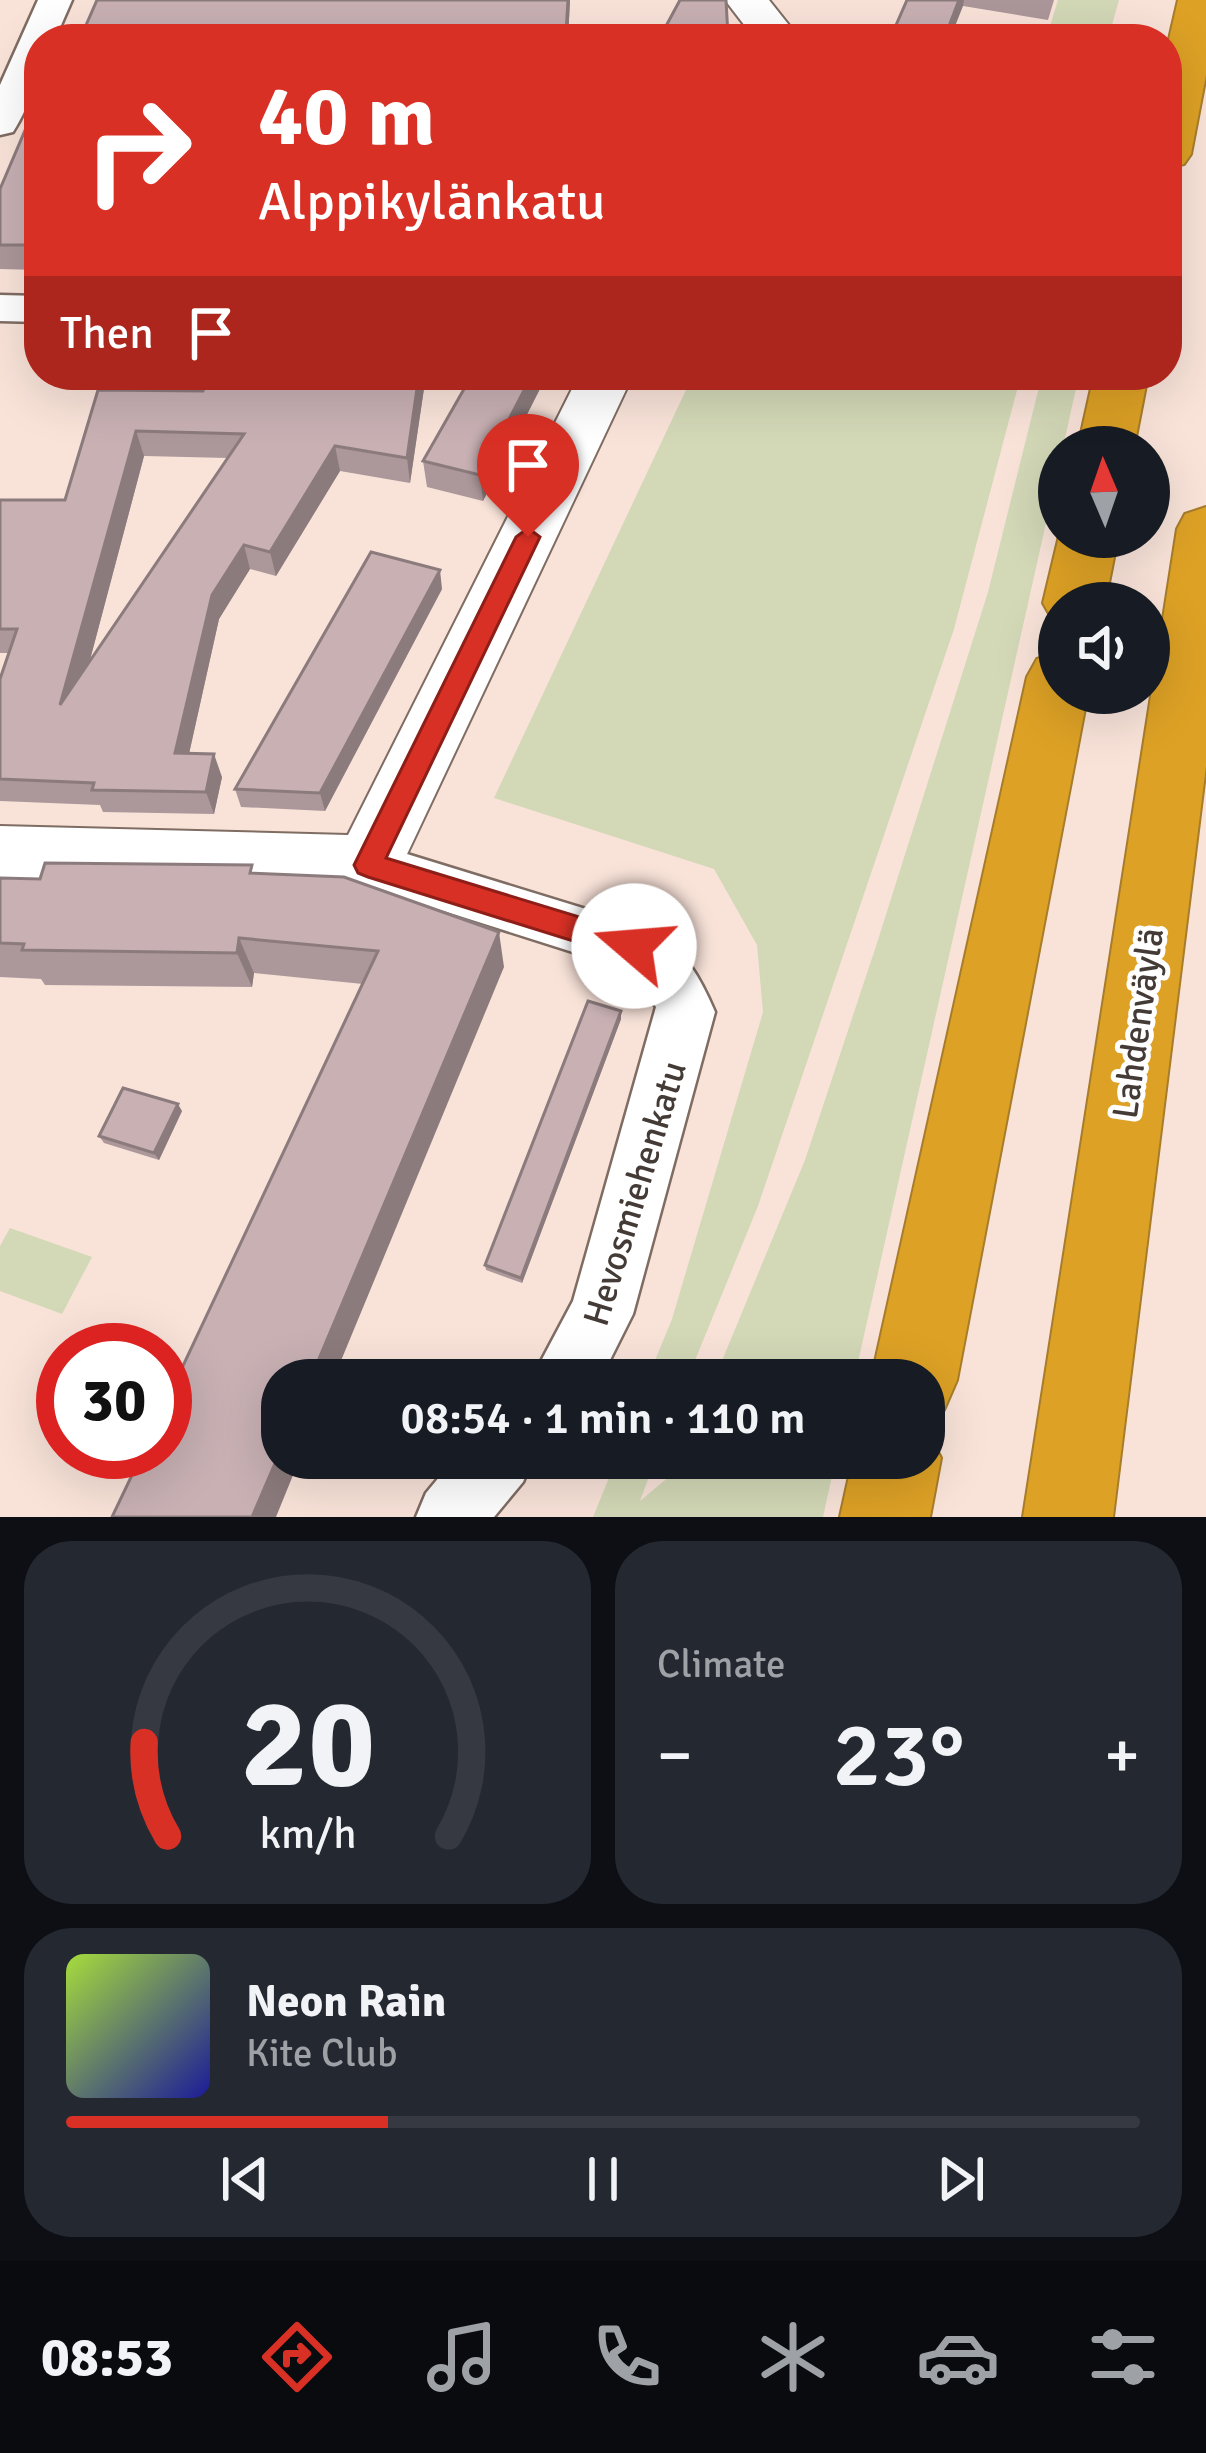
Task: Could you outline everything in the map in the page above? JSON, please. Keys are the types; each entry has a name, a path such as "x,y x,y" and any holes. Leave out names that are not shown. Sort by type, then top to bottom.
{"highway":[{"path":"1182,82 1199,0"},
{"path":"1110,426 1118,390"},
{"name":"Lahdenväylä","path":"1068,1517 1206,530"},
{"path":"918,1359 1051,714"},
{"path":"885,1517 893,1479"}],"street":[{"path":"746,0 766,24"},
{"path":"0,124 24,70"},
{"path":"368,865 599,390"},
{"name":"Hevosmiehenkatu","path":"0,856 368,865 634,946 657,961 677,988 686,1012 602,1314 576,1359"},
{"path":"450,1517 482,1479"}],"green space":[{"path":"1058,0 1119,0 1112,24 1051,24"},
{"path":"686,390 1017,390 954,629 758,1206 696,1359 656,1359 672,1319 763,1012 757,945 714,869 494,798"},
{"path":"1038,390 1076,390 1068,426 1038,426 1038,558 859,1359 723,1359 805,1160 988,592"},
{"path":"10,1228 92,1257 62,1314 0,1291 0,1246"},
{"path":"608,1479 648,1479 640,1501 666,1479 831,1479 823,1517 593,1517"}],"building":[{"path":"97,0 568,0 567,24 87,24"},
{"path":"680,0 726,0 727,24 667,24"},
{"path":"907,0 959,0 950,24 897,24"},
{"path":"24,133 24,245 0,245 0,189"},
{"path":"98,390 417,390 407,458 335,446 270,552 244,545 212,595 175,753 214,754 206,792 92,790 94,783 0,779 0,679 17,629 0,629 0,500 65,500","holes":["136,431 244,434 60,705"]},
{"path":"463,390 524,390 480,475 423,461"},
{"path":"371,552 440,570 320,793 235,789"},
{"path":"45,863 252,865 250,873 344,877 499,932 319,1359 261,1359 261,1479 268,1479 252,1517 112,1517 130,1479 192,1479 192,1347 378,951 239,938 237,953 22,950 24,944 0,943 0,878 40,879"},
{"path":"588,1001 621,1011 521,1278 485,1265"},
{"path":"123,1088 178,1104 154,1153 99,1136"}],"route":[{"path":"528,537 368,865 634,946"}]}
